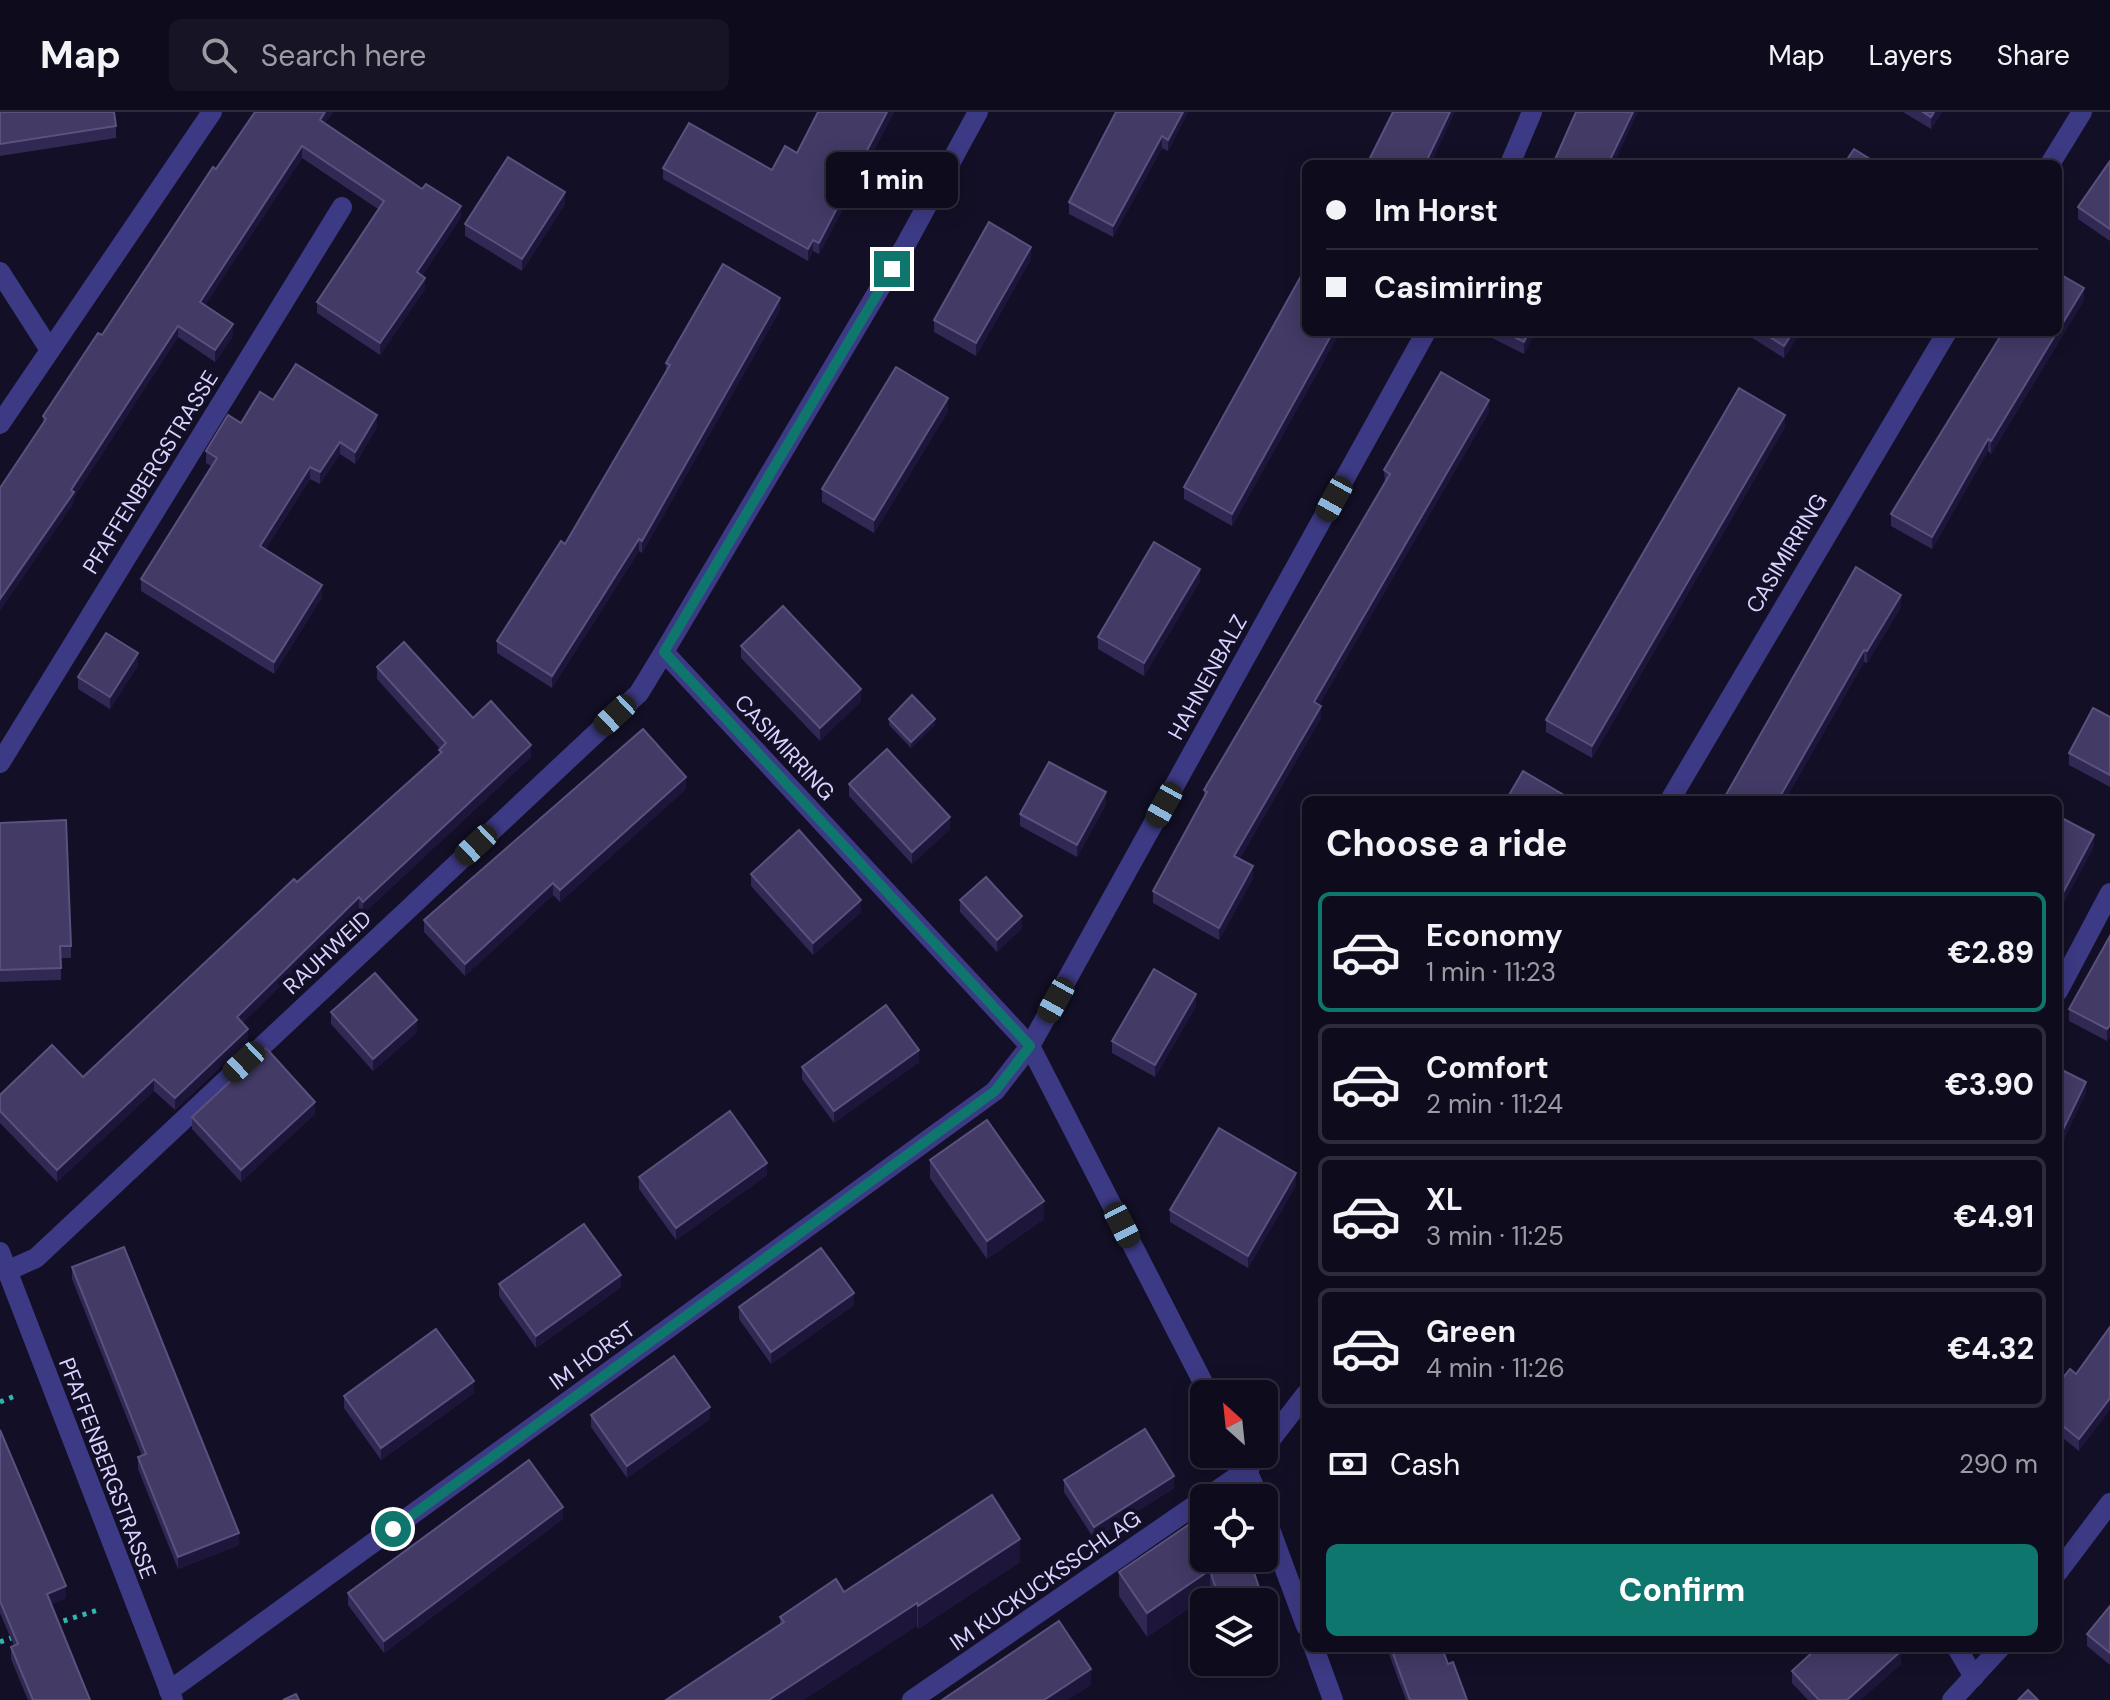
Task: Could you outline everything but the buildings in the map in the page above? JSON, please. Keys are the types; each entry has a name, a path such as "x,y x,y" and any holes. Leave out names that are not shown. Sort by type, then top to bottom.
{"street":[{"path":"0,424 212,112"},
{"path":"664,652 899,257 978,112"},
{"path":"1512,160 1532,112"},
{"path":"2052,160 2082,112"},
{"name":"PFAFFENBERGSTRASSE","path":"0,763 342,207"},
{"path":"0,272 50,350"},
{"name":"HAHNENBALZ","path":"1030,1046 1424,336"},
{"name":"CASIMIRRING","path":"1672,796 1945,336"},
{"name":"CASIMIRRING","path":"664,652 1030,1046 1202,1380"},
{"name":"RAUHWEID","path":"4,1261 36,1258 639,693 664,652"},
{"path":"2062,983 2110,893"},
{"name":"IM HORST","path":"171,1696 995,1091 1030,1046"},
{"name":"PFAFFENBERGSTRASSE","path":"4,1261 171,1696"},
{"path":"1278,1430 1302,1399"},
{"name":"IM KUCKUCKSSCHLAG","path":"1222,1484 1239,1468"},
{"path":"2062,1567 2110,1503"},
{"name":"IM KUCKUCKSSCHLAG","path":"912,1700 1190,1509"},
{"path":"1278,1551 1302,1615"},
{"path":"1315,1652 1333,1700"},
{"path":"1959,1652 1974,1677"},
{"path":"1952,1700 1996,1652"}],"path":[{"path":"0,1402 15,1396"},
{"path":"42,1628 98,1610"},
{"path":"0,1642 28,1633"}],"route":[{"path":"393,1529 995,1091 1030,1046 664,652 892,269"}]}
